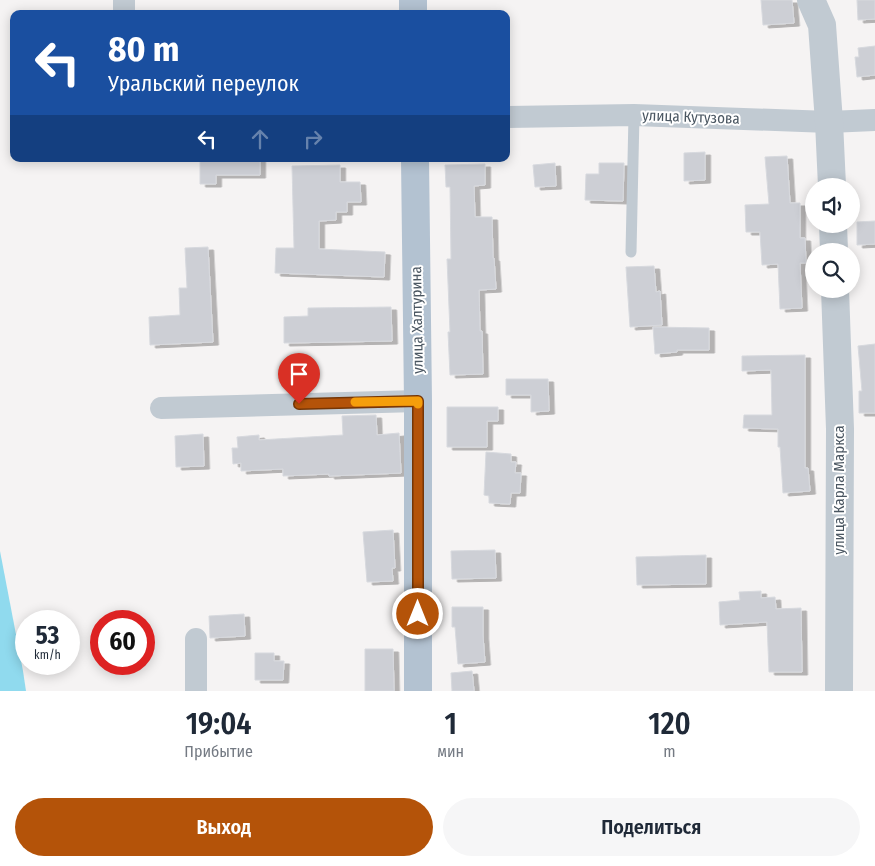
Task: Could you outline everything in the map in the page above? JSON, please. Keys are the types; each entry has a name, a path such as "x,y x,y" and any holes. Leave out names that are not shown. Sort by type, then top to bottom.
{"main road":[{"name":"улица Халтурина","path":"415,162 418,401 418,691"}],"street":[{"path":"811,0 822,26 830,122 832,178"},
{"name":"улица Кутузова","path":"510,117 634,115 830,122 875,120"},
{"name":"улица Карла Маркса","path":"835,298 840,429 839,691"},
{"path":"161,408 418,401"},
{"path":"196,639 196,691"}],"lane":[{"path":"631,252 634,115"}],"water":[{"path":"0,551 15,629 15,675 24,675 26,691 0,691"}],"building":[{"path":"761,0 792,0 794,23 763,25"},
{"path":"857,0 875,0 875,19 858,20"},
{"path":"875,46 875,75 857,77 855,57 859,57 858,48"},
{"path":"705,152 705,180 684,181 684,153"},
{"path":"787,156 790,203 800,203 800,238 805,238 805,243 805,263 800,263 802,308 780,309 778,264 762,265 760,232 746,232 745,205 769,204 765,157"},
{"path":"200,162 260,162 260,175 216,175 216,184 200,184"},
{"path":"555,163 556,186 535,187 533,165"},
{"path":"599,163 624,163 623,201 585,200 586,174 599,174"},
{"path":"485,164 485,185 474,186 475,217 492,217 496,289 479,290 483,374 450,375 447,259 451,259 450,187 446,187 445,165"},
{"path":"340,165 340,182 360,182 361,202 347,202 347,212 336,212 336,220 319,221 319,249 385,252 384,277 275,273 276,248 294,248 292,166"},
{"path":"875,221 875,244 860,245 860,243 857,243 857,233 860,233 860,222"},
{"path":"208,247 213,342 150,345 149,317 180,315 179,288 187,288 185,248"},
{"path":"654,266 656,292 660,291 662,325 630,327 626,267"},
{"path":"391,307 392,341 284,343 284,317 308,316 308,308"},
{"path":"653,327 709,328 709,350 677,350 677,352 655,354"},
{"path":"875,344 875,413 859,413 859,391 862,391 858,346"},
{"path":"805,355 805,468 808,468 810,491 783,493 778,429 743,428 744,415 772,415 771,370 742,371 742,356"},
{"path":"506,379 548,379 549,411 531,412 531,395 506,395"},
{"path":"447,407 498,407 498,421 487,421 487,447 447,447"},
{"path":"376,415 377,435 399,433 401,473 283,476 283,469 241,471 241,463 233,464 232,448 238,448 237,437 259,435 259,440 343,435 342,416"},
{"path":"203,434 204,466 176,467 175,436"},
{"path":"486,452 511,454 511,462 516,462 515,473 521,473 520,493 511,493 510,504 489,503 489,496 484,495"},
{"path":"393,530 395,568 392,568 393,581 367,582 363,532"},
{"path":"495,550 496,578 452,579 451,551"},
{"path":"706,555 706,584 637,585 636,557"},
{"path":"761,591 761,598 775,597 776,609 801,608 802,672 769,672 767,622 720,625 719,602 740,600 739,592"},
{"path":"452,607 483,607 485,662 458,664 455,627 452,627"},
{"path":"244,614 245,636 210,638 209,616"},
{"path":"365,649 393,649 394,691 365,691"},
{"path":"255,653 274,653 274,661 284,661 283,680 255,680"},
{"path":"472,671 474,691 452,691 451,673"}],"slow traffic":[{"path":"355,402 418,401 418,404"}],"route":[{"path":"299,404 418,401 418,614"}]}
